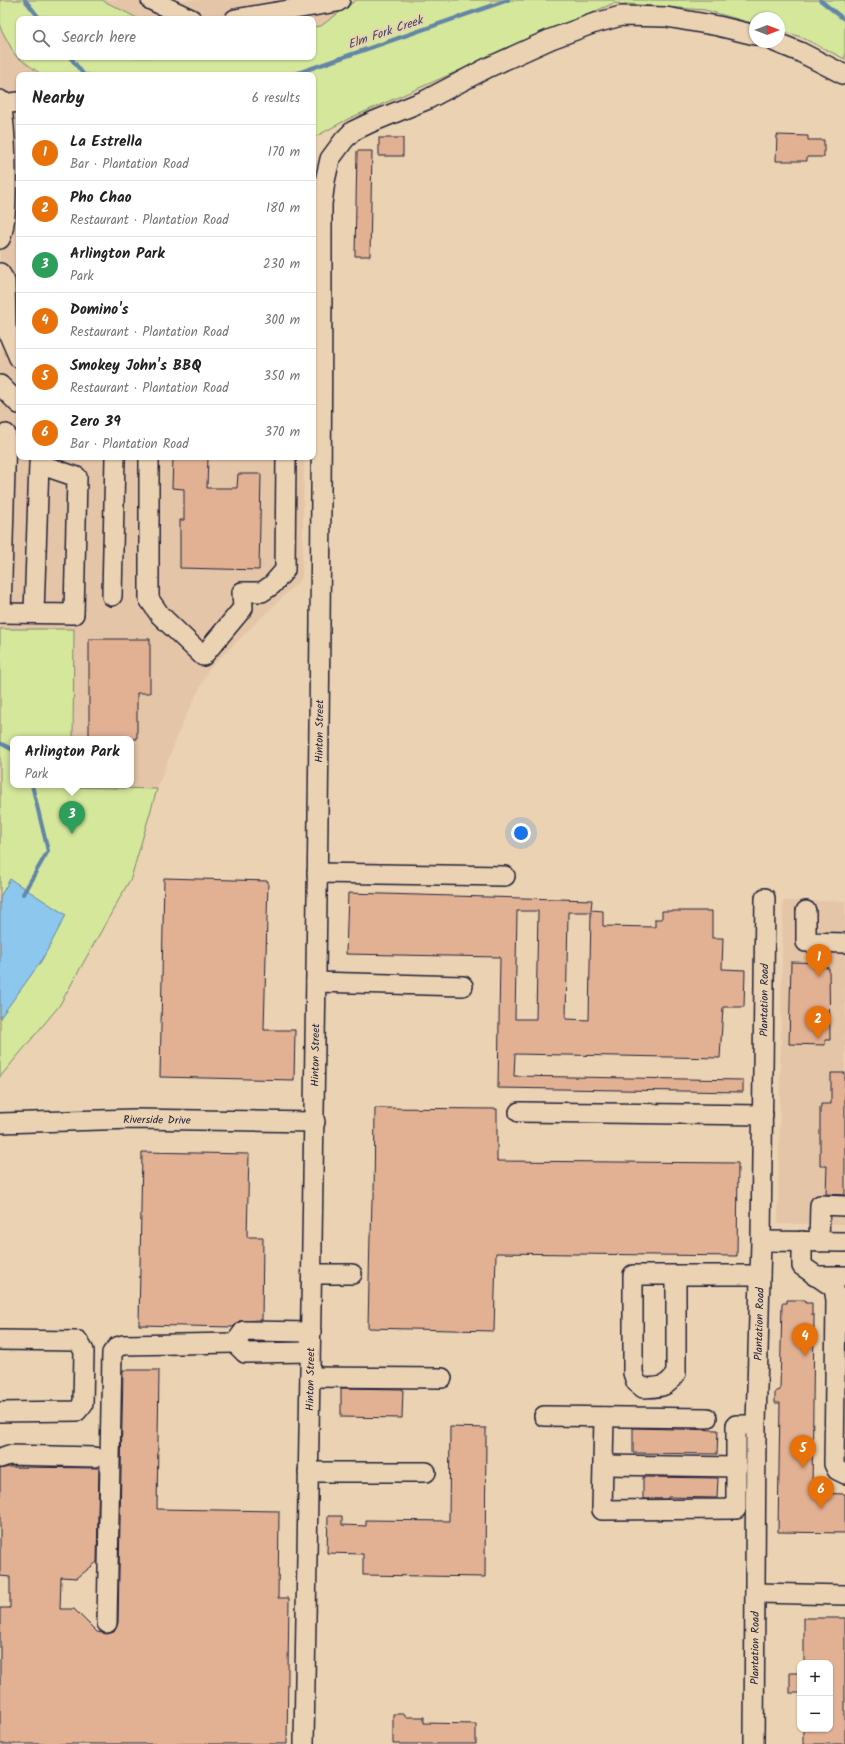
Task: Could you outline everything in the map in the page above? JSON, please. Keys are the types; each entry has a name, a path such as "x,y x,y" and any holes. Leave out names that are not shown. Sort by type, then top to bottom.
{"street":[{"path":"151,0 185,16"},
{"path":"253,16 338,2 340,0"},
{"name":"Hinton Street","path":"304,1744 315,1122 318,385 322,366 322,204 324,181 330,159 344,140 354,131 426,100 487,68 551,39 592,24 621,16 666,17 718,26 749,34"},
{"path":"785,46 800,52 845,75"},
{"path":"0,239 12,218 3,165 7,102"},
{"path":"0,273 5,281 6,328 16,351"},
{"path":"0,385 16,401"},
{"path":"8,436 1,613 74,614 77,477 40,460"},
{"path":"34,614 38,460"},
{"path":"112,596 115,460"},
{"path":"149,460 149,599 160,615 204,656 243,608 242,592 262,592 272,585 285,570 286,460"},
{"path":"317,873 505,876"},
{"name":"Plantation Road","path":"754,1744 756,1425 761,1241 765,901"},
{"path":"806,911 806,942 845,943"},
{"path":"316,982 463,986"},
{"path":"519,1112 763,1115"},
{"name":"Riverside Drive","path":"0,1123 134,1119 315,1122"},
{"path":"845,1206 820,1205 811,1242 802,1266 834,1288 836,1300 834,1464 837,1470 845,1474"},
{"path":"761,1241 845,1242"},
{"path":"312,1274 352,1274"},
{"path":"676,1276 676,1373 670,1382 660,1387 643,1388 636,1382 633,1373 633,1275 760,1275"},
{"path":"815,1276 845,1276"},
{"path":"235,1344 244,1331 311,1332"},
{"path":"0,1340 78,1341 84,1350 83,1404 77,1411 0,1412"},
{"path":"107,1623 112,1353 117,1347 123,1345 235,1344 245,1353 310,1352"},
{"path":"310,1377 442,1378"},
{"path":"544,1416 707,1418"},
{"path":"604,1417 602,1510 755,1510"},
{"path":"736,1509 736,1425 756,1425"},
{"path":"0,1458 9,1455 95,1457"},
{"path":"604,1465 737,1467"},
{"path":"308,1472 426,1472"},
{"path":"755,1594 845,1595"}],"shaded area":[{"path":"102,0 356,0 321,26 316,27 316,16 133,16"},
{"path":"0,27 16,56 16,60 22,60 38,72 16,72 16,460 304,460 302,578 209,669 182,724 157,789 115,788 134,788 134,736 73,736 74,629 0,629"},
{"path":"783,901 845,901 845,1224 778,1224"}],"green space":[{"path":"0,0 102,0 133,16 16,16 16,56 0,27"},
{"path":"356,0 845,0 845,59 801,37 785,32 785,12 749,12 749,22 705,10 614,3 348,119 316,136 316,72 38,72 22,60 316,60 316,27 321,26"},
{"path":"0,629 74,629 73,736 10,736 10,788 157,789 131,878 59,1006 0,1077"}],"water":[{"path":"10,879 66,915 42,960 0,1018 0,897"}],"building":[{"path":"777,135 808,136 808,140 824,140 824,157 807,157 807,161 776,161"},
{"path":"379,138 403,138 403,156 379,156"},
{"path":"357,151 372,151 370,256 355,256"},
{"path":"173,460 208,460 207,488 237,488 238,474 261,474 259,570 180,568 180,520 184,520 184,489 172,488"},
{"path":"89,639 150,639 150,693 137,693 137,739 134,739 134,736 89,736"},
{"path":"164,878 268,881 264,1030 295,1030 294,1080 160,1077"},
{"path":"348,893 592,900 591,910 603,911 603,926 655,927 655,919 662,919 662,911 712,911 712,938 723,938 722,969 745,970 744,1007 723,1007 720,1058 515,1054 514,1076 743,1080 743,1092 498,1088 500,957 346,954","holes":["517,911 538,911 536,1019 515,1019","568,912 591,912 589,1020 566,1019"]},
{"path":"791,962 827,963 826,968 829,968 830,1040 825,1040 825,1045 789,1044"},
{"path":"831,1073 845,1073 845,1195 826,1194 827,1166 820,1166 820,1107 821,1104 831,1104"},
{"path":"375,1108 497,1109 497,1161 738,1163 737,1256 496,1253 494,1331 368,1328 370,1235 372,1200 374,1200"},
{"path":"142,1152 249,1154 247,1237 263,1237 262,1320 239,1321 233,1327 139,1325"},
{"path":"787,1300 805,1300 805,1303 812,1303 812,1315 814,1315 812,1493 845,1494 845,1533 778,1532 780,1403 775,1403 775,1392 780,1390 782,1303 787,1303"},
{"path":"123,1370 159,1370 157,1509 279,1511 278,1598 289,1598 287,1744 0,1744 0,1608 10,1608 10,1577 0,1576 0,1469 9,1467 99,1468 97,1562 77,1578 61,1577 60,1609 74,1609 97,1632 107,1634 114,1632 118,1623"},
{"path":"341,1388 403,1389 402,1418 341,1417"},
{"path":"450,1427 486,1428 485,1577 363,1575 363,1554 327,1553 328,1516 342,1516 342,1525 366,1526 366,1520 449,1521"},
{"path":"633,1428 718,1430 717,1454 633,1453"},
{"path":"643,1477 718,1478 717,1498 668,1497 668,1499 643,1499"},
{"path":"804,1618 845,1618 845,1744 803,1744 803,1732 833,1732 833,1660 804,1660"},
{"path":"790,1673 797,1673 797,1693 790,1693"},
{"path":"393,1714 405,1714 405,1717 424,1717 424,1723 476,1724 476,1744 393,1744"}],"waterway":[{"name":"Elm Fork Creek","path":"25,0 38,16"},
{"name":"Elm Fork Creek","path":"301,72 508,0"},
{"name":"Elm Fork Creek","path":"820,0 845,20"},
{"name":"Elm Fork Creek","path":"72,60 82,72"},
{"name":"Elm Fork Creek","path":"0,743 10,748"},
{"name":"Elm Fork Creek","path":"23,894 48,851 33,788"}],"place":[{"name":"Arlington Park","path":"72,834"},
{"name":"La Estrella","path":"819,977"},
{"name":"Pho Chao","path":"818,1039"},
{"name":"Domino's","path":"805,1356"},
{"name":"Smokey John's BBQ","path":"803,1468"},
{"name":"Zero 39","path":"821,1509"}]}
